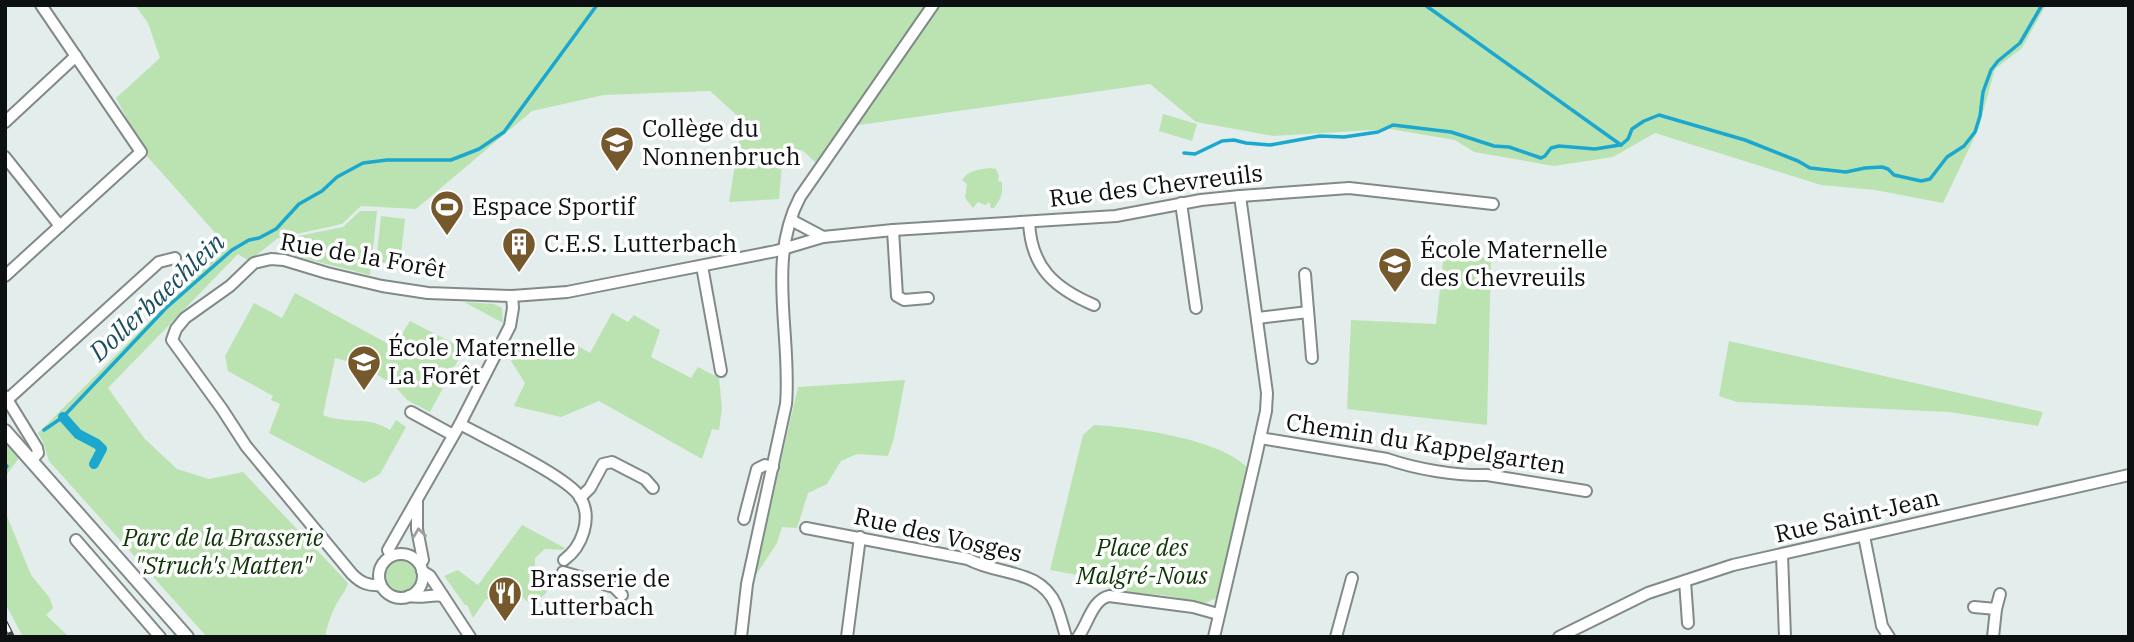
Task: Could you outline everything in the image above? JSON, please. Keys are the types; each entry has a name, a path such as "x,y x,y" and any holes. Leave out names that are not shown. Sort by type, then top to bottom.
{"main road":[{"path":"5,431 187,637"}],"street":[{"path":"5,276 141,152 41,5"},
{"path":"741,637 747,583 788,384 782,271 783,249 791,220 806,189 933,5"},
{"path":"5,122 76,56"},
{"path":"5,157 60,226"},
{"name":"Rue des Chevreuils","path":"783,249 823,237 1116,216 1240,195 1349,188 1493,204"},
{"path":"1214,637 1266,411 1267,393 1258,318 1240,195"},
{"path":"1181,203 1196,308"},
{"path":"791,220 823,237"},
{"path":"1029,222 1034,254 1052,282 1070,295 1094,305"},
{"path":"893,230 897,296 904,300 928,298"},
{"name":"Rue de la Forêt","path":"380,585 370,586 360,582 352,574 252,455 172,340 176,329 185,318 230,286 254,263 271,259 284,260 382,286 428,293 512,296 566,292 783,249"},
{"path":"31,461 38,453 37,448 7,397 159,262 176,258"},
{"path":"702,265 721,371"},
{"path":"1305,274 1312,358"},
{"path":"391,556 388,550 460,424 510,326 512,296"},
{"path":"1258,318 1308,312"},
{"path":"411,412 453,435"},
{"path":"460,424 564,481 580,498 585,514 584,534 574,551 564,560"},
{"name":"Chemin du Kappelgarten","path":"1260,438 1387,459 1404,465 1586,491"},
{"path":"580,498 590,488 603,464 612,462 645,479 653,488"},
{"path":"744,519 757,469 765,465 773,467"},
{"name":"Rue Saint-Jean","path":"1559,637 1648,593 1733,565 2129,475"},
{"path":"417,501 417,529 423,560 418,564"},
{"name":"Rue des Vosges","path":"806,528 968,559 980,566 1034,579 1055,603 1066,637"},
{"path":"397,534 430,576 470,637"},
{"path":"1864,536 1885,635"},
{"path":"847,637 860,537"},
{"path":"76,540 160,637"},
{"path":"418,564 398,554 391,556 381,565 380,585 396,597 443,596"},
{"path":"1782,555 1785,637"},
{"path":"409,596 415,593 422,583 418,564"},
{"path":"563,572 614,587 622,595"},
{"path":"1336,637 1352,578"},
{"path":"1685,580 1688,623"},
{"path":"1993,637 2000,594"},
{"path":"1078,637 1102,598 1109,596 1193,607 1218,614"},
{"path":"1974,607 1996,609"}],"green space":[{"name":"Parc de la Brasserie \"Struch's Matten\"","path":"135,5 2046,5 2022,48 1995,69 1978,130 1943,203 1875,190 1821,185 1655,133 1613,157 1554,166 1474,152 1455,140 1390,129 1273,136 1196,122 1150,84 845,127 816,163 802,150 783,151 779,199 729,202 742,120 710,91 604,95 532,111 416,209 361,206 342,224 278,238 249,261 238,254 108,388 144,438 177,469 209,479 243,472 348,583 331,615 325,637 207,637 49,461 38,433 226,245 146,155 116,98 160,58 148,23"},
{"path":"1163,114 1197,124 1192,141 1159,131"},
{"path":"996,169 998,181 1002,182 1000,199 994,208 991,208 989,202 985,205 978,202 973,208 965,198 967,184 962,180 971,172"},
{"path":"360,211 377,211 370,275 283,253 288,238 343,227"},
{"path":"381,216 405,219 400,264 376,262"},
{"path":"1444,253 1491,258 1487,425 1347,409 1351,320 1436,324"},
{"path":"295,293 394,347 410,321 464,349 430,412 407,400 394,385 361,365 335,358 323,415 365,421 390,430 396,420 406,427 380,474 364,483 269,433 280,404 271,400 273,396 228,371 225,356 254,303 282,318"},
{"path":"464,302 494,304 502,308 503,323"},
{"path":"612,313 628,322 634,315 660,330 651,357 691,378 698,367 719,378 722,408 719,430 712,429 702,459 599,401 561,417 514,406 525,383 511,361 518,346 545,360 554,345 571,353 576,345 590,353"},
{"path":"1729,341 2043,412 2038,426 1949,412 1737,402 1719,396"},
{"path":"905,380 888,456 857,454 841,461 827,484 808,493 797,528 782,527 777,543 754,578 798,387"},
{"name":"Place des Malgré-Nous","path":"1094,425 1131,428 1198,442 1218,449 1248,468 1219,597 1205,603 1163,595 1112,591 1100,579 1050,570 1083,435"},
{"path":"5,443 19,458 5,477"},
{"path":"5,511 31,575 49,597 53,608 46,615 69,637 23,637 5,603"},
{"path":"522,525 565,548 545,549 535,558 535,575 530,578 531,581 539,589 548,590 532,605 518,594 514,598 507,595 493,601 486,599 473,618 467,605 444,576 458,570 478,585"},
{"path":"401,559 413,564 418,576 413,588 401,593 389,588 384,576 389,564"}],"waterway":[{"name":"Dollerbaechlein","path":"44,430 63,417 166,308 232,250 276,229 299,204 322,191 337,177 363,163 387,160 451,160 479,149 504,132 597,5"},
{"name":"Dollerbaechlein","path":"1425,5 1621,145"},
{"name":"Dollerbaechlein","path":"1621,145 1628,139 1632,129 1659,115 1745,140 1810,168 1846,172 1882,167 1894,175 1921,181 1930,179 1947,157 1964,146 1975,132 1983,92 1991,70 2020,43 2042,5"},
{"path":"1184,153 1195,154 1222,141 1270,145 1320,136 1344,137 1378,132 1393,125 1451,132 1541,158 1551,148 1559,146 1595,149 1620,145"},
{"path":"63,417 78,434 102,449 94,464"}],"railway":[{"path":"5,623 12,637"}],"place":[{"name":"Collège du Nonnenbruch","path":"617,173"},
{"name":"Espace Sportif","path":"447,237"},
{"name":"C.E.S. Lutterbach","path":"519,274"},
{"name":"École Maternelle des Chevreuils","path":"1395,294"},
{"name":"École Maternelle La Forêt","path":"364,392"},
{"name":"Brasserie de Lutterbach","path":"505,623"}]}
